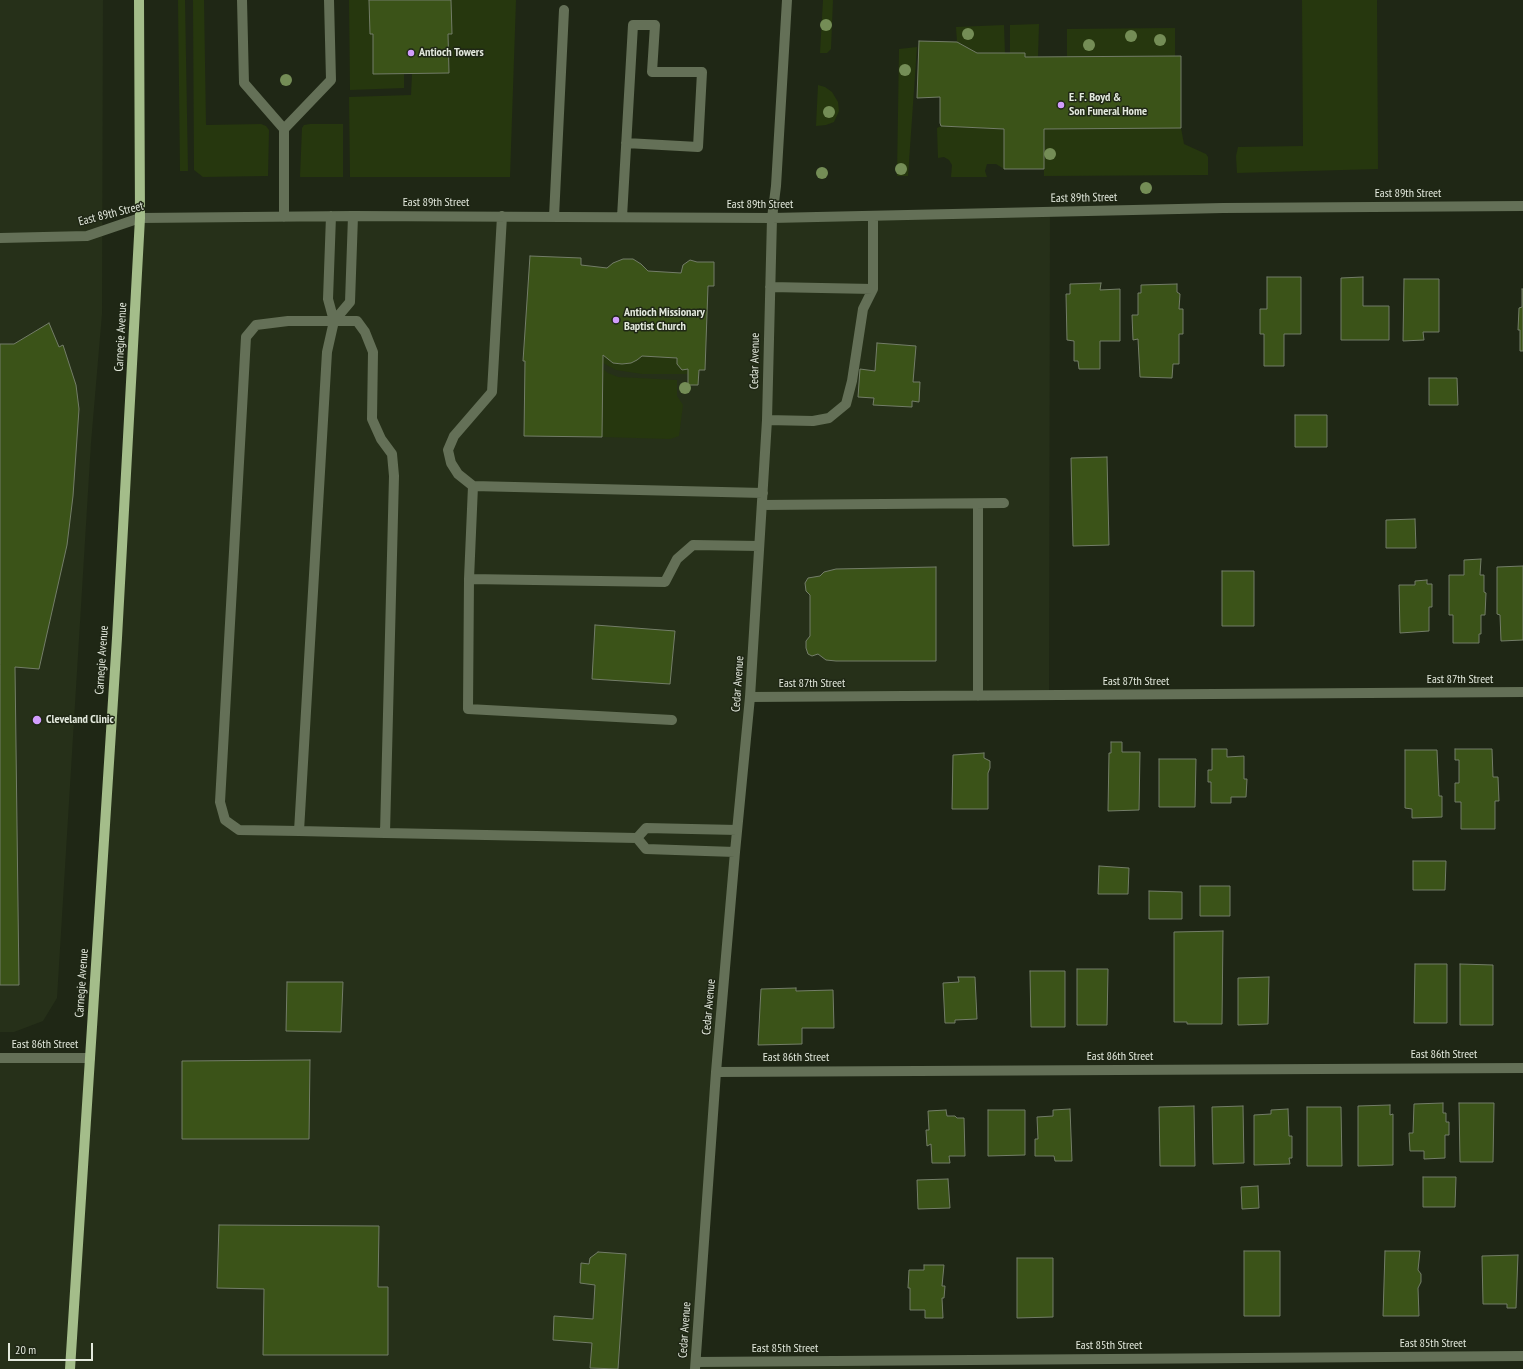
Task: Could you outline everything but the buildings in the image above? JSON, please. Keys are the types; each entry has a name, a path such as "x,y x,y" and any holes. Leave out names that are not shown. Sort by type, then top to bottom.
{"main road":[{"name":"Carnegie Avenue","path":"70,1369 117,630 140,218 139,0"}],"street":[{"path":"242,0 244,83 284,129 284,217"},
{"path":"284,129 331,80 329,0"},
{"name":"Cedar Avenue","path":"695,1366 716,1072 750,697 768,420 772,218 776,186 787,0"},
{"path":"554,217 564,10"},
{"path":"622,217 626,143 633,26 655,26 652,72 702,72 698,147 626,143"},
{"name":"East 89th Street","path":"0,238 87,236 140,218 331,216 772,218 1223,208 1523,206"},
{"path":"331,216 328,299 334,321"},
{"path":"299,831 327,352 334,321 350,302 353,216"},
{"path":"502,216 492,392 454,436 448,450 451,463 458,474 473,486 763,493"},
{"path":"768,420 813,421 829,418 846,404 852,381 863,309 873,289 873,216"},
{"path":"770,287 873,289"},
{"path":"385,833 393,469 392,454 380,439 372,419 372,352 365,332 358,321 288,321 256,325 246,336 220,802 225,820 238,830 299,831 385,833 637,838 646,828 737,830"},
{"path":"473,486 469,579 468,709 672,720"},
{"path":"762,505 1004,503"},
{"path":"978,504 978,696"},
{"path":"469,579 665,582 677,558 693,545 760,546"},
{"name":"East 87th Street","path":"750,697 1523,692"},
{"path":"637,838 646,849 735,852"},
{"name":"East 86th Street","path":"0,1058 90,1058"},
{"name":"East 86th Street","path":"716,1072 1523,1068"},
{"name":"East 85th Street","path":"695,1366 1523,1356"}],"shaded area":[{"name":"Cleveland Clinic","path":"0,0 103,0 102,314 91,443 57,998 43,1021 14,1032 0,1032"},
{"path":"1050,212 1049,695 750,697 696,1362 870,1361 870,1369 0,1369 0,1058 90,1058 140,218"}],"green space":[{"path":"178,0 185,0 188,171 180,171"},
{"path":"193,0 204,0 206,125 261,124 266,126 269,130 268,176 203,177 194,170"},
{"path":"349,0 369,0 370,34 373,34 374,74 404,74 404,88 350,90"},
{"path":"451,0 516,0 510,177 350,177 349,97 411,95 412,74 449,73 448,34 452,34"},
{"path":"823,0 833,0 831,49 827,53 820,53"},
{"path":"1302,0 1377,0 1378,169 1237,173 1236,156 1238,147 1303,146"},
{"path":"1039,24 1038,57 1025,57 1010,54 1010,25"},
{"path":"1004,25 1005,54 977,53 957,42 956,27"},
{"path":"1175,28 1175,56 1067,57 1067,29"},
{"path":"917,47 908,176 897,176 899,49"},
{"path":"818,85 825,87 832,92 838,102 839,111 834,122 816,126"},
{"path":"343,124 343,177 300,177 302,128 304,125"},
{"path":"941,126 1004,129 1004,169 996,164 987,164 985,171 987,177 951,177 952,165 949,160 944,157 938,158 937,128"},
{"path":"1181,128 1184,144 1206,154 1208,157 1208,175 1044,176 1044,129"},
{"path":"603,355 613,363 622,364 631,363 642,356 677,358 677,364 682,370 688,369 688,374 642,374 616,370 603,363"},
{"path":"603,369 618,377 677,380 677,396 683,405 679,436 670,439 602,437"}],"place":[{"name":"Antioch Towers","path":"411,53"},
{"name":"E. F. Boyd & Son Funeral Home","path":"1061,105"},
{"name":"Antioch Missionary Baptist Church","path":"616,320"},
{"name":"Cleveland Clinic","path":"37,720"}]}
